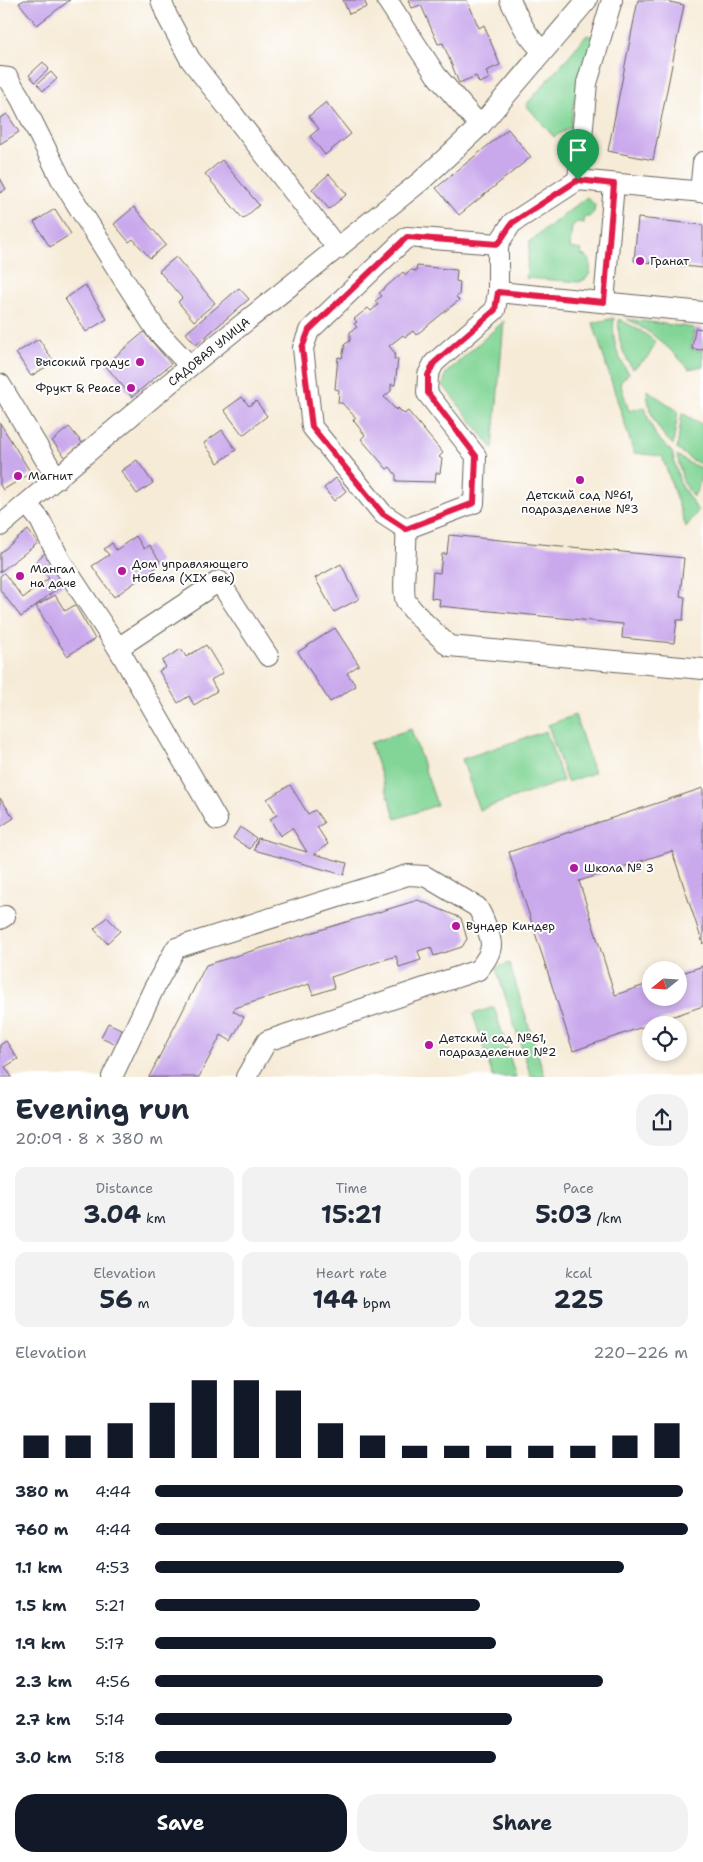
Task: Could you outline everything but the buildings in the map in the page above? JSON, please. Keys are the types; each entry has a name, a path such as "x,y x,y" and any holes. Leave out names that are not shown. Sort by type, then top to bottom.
{"street":[{"path":"162,0 167,16 190,59 338,249"},
{"path":"387,0 436,75 480,126"},
{"path":"510,0 525,32 543,51"},
{"name":"САДОВАЯ УЛИЦА","path":"0,526 190,366 421,181 480,126 587,0"},
{"path":"578,180 587,83 612,0"},
{"path":"3,74 21,99 61,179 124,280 157,331 190,366"},
{"path":"406,529 474,503 476,456 428,393 428,375 434,363 495,310 498,292 498,244 512,223 578,180 702,192 703,162"},
{"path":"604,302 614,184"},
{"path":"386,210 407,237 498,244"},
{"path":"407,237 309,330 302,348 312,427 383,514 406,529 408,543 404,592 406,600 449,646 703,669"},
{"path":"498,292 703,312"},
{"path":"0,384 58,479"},
{"path":"27,504 40,520 60,560 118,648 217,820"},
{"path":"118,648 219,581 268,656"},
{"path":"112,1077 154,988 176,948 408,875 424,876 477,907 482,913 491,945 486,961 478,970 267,1041 246,1077"}],"green space":[{"path":"587,35 597,38 574,102 571,127 554,137 526,105"},
{"path":"587,197 595,205 594,212 589,217 584,217 584,223 577,222 572,226 570,248 582,250 581,255 589,260 590,271 588,277 579,282 526,278 530,241"},
{"path":"614,318 616,347 629,373 620,383 629,411 645,407 656,436 672,452 680,483 698,511 686,527 662,456 634,453 593,323"},
{"path":"619,319 656,342 648,357 633,369 621,346"},
{"path":"627,319 694,328 691,349 703,351 703,366 689,369 660,341 645,329"},
{"path":"504,321 493,449 443,385 446,373"},
{"path":"647,390 678,411 673,445 662,433 651,414"},
{"path":"682,413 703,425 703,465 692,460 677,449"},
{"path":"677,455 703,469 698,489 693,497 683,481"},
{"path":"575,715 594,773 567,782 548,725"},
{"path":"411,729 437,805 396,819 370,743"},
{"path":"546,731 563,781 479,810 462,759"},
{"path":"509,963 545,1077 531,1077 496,968"},
{"path":"494,1007 516,1077 493,1077 473,1014"}],"place":[{"name":"Гранат","path":"640,261"},
{"name":"Высокий градус","path":"140,362"},
{"name":"Фрукт & Peace","path":"131,388"},
{"name":"Магнит","path":"18,476"},
{"name":"Детский сад №61, подразделение №3","path":"580,480"},
{"name":"Дом управляющего Нобеля (XIX век)","path":"122,571"},
{"name":"Мангал на даче","path":"20,576"},
{"name":"Школа № 3","path":"574,868"},
{"name":"Вундер Киндер","path":"456,926"},
{"name":"Детский сад №61, подразделение №2","path":"429,1045"}],"route":[{"path":"578,180 614,184 604,302 498,292 495,310 434,363 428,375 428,393 476,456 474,503 406,529 383,514 312,427 302,348 309,330 407,237 498,244 512,223 578,180"}]}
